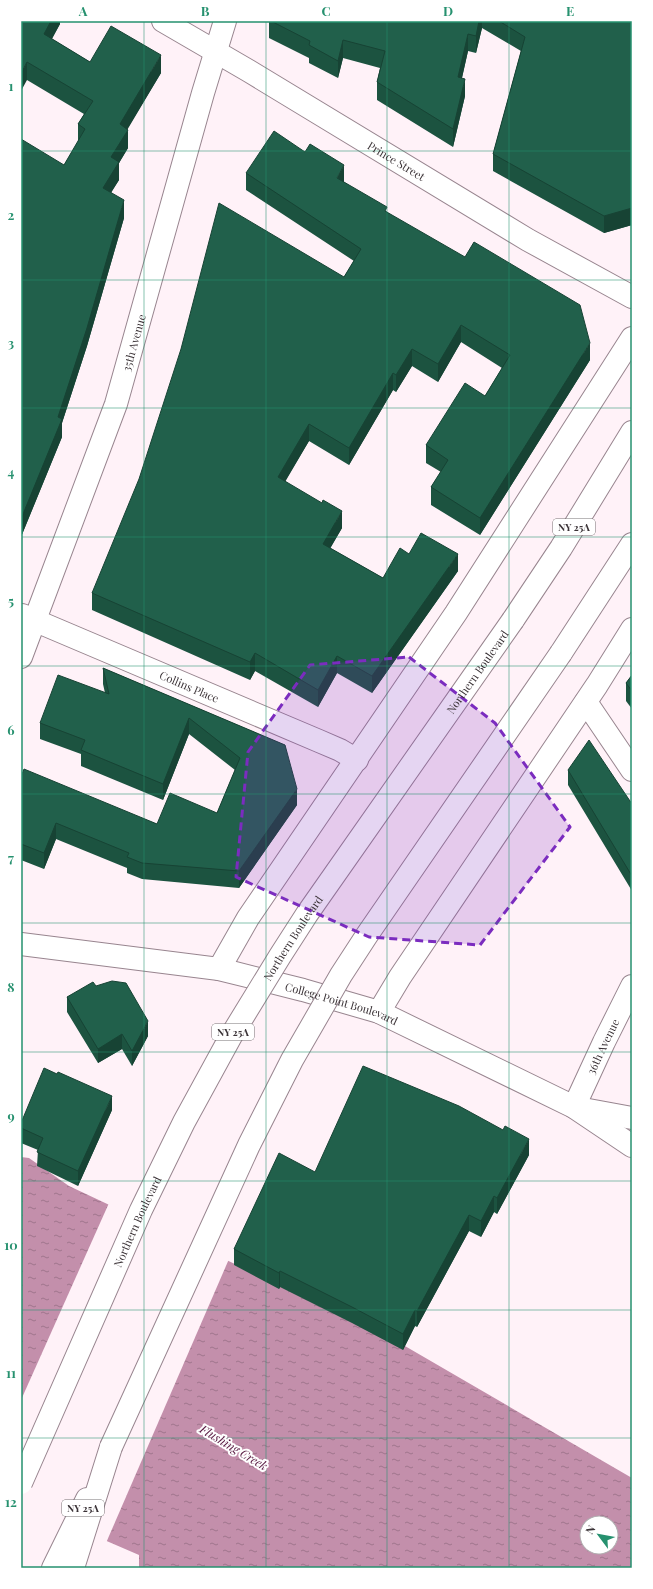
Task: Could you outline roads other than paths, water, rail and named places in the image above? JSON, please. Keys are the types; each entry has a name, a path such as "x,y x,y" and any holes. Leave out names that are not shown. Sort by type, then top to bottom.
{"main road":[{"name":"Prince Street","path":"162,21 528,240 632,297"},
{"name":"35th Avenue","path":"21,656 28,618 42,597 116,404 201,100 225,21"},
{"path":"219,969 248,918 456,614 632,338"},
{"name":"Northern Boulevard","path":"21,1483 141,1210 184,1122 231,1036 307,914 513,620 561,548 632,432"},
{"name":"NY 25A","path":"53,1568 111,1447 249,1145 292,1060 341,975 561,653 632,544"},
{"name":"Collins Place","path":"28,618 320,741 357,760"},
{"path":"379,1012 400,977 586,702 632,629"},
{"path":"586,702 632,770"},
{"name":"College Point Boulevard","path":"21,944 219,969 302,990 379,1012 574,1107 632,1146"},
{"name":"36th Avenue","path":"574,1107 595,1059 632,986"},
{"name":"College Point Boulevard","path":"574,1107 632,1118"},
{"path":"73,1568 111,1447"}],"water":[{"name":"Flushing Creek","path":"21,1157 29,1158 69,1186 386,1335 632,1478 632,1568 139,1568 139,1555 21,1504"}]}
